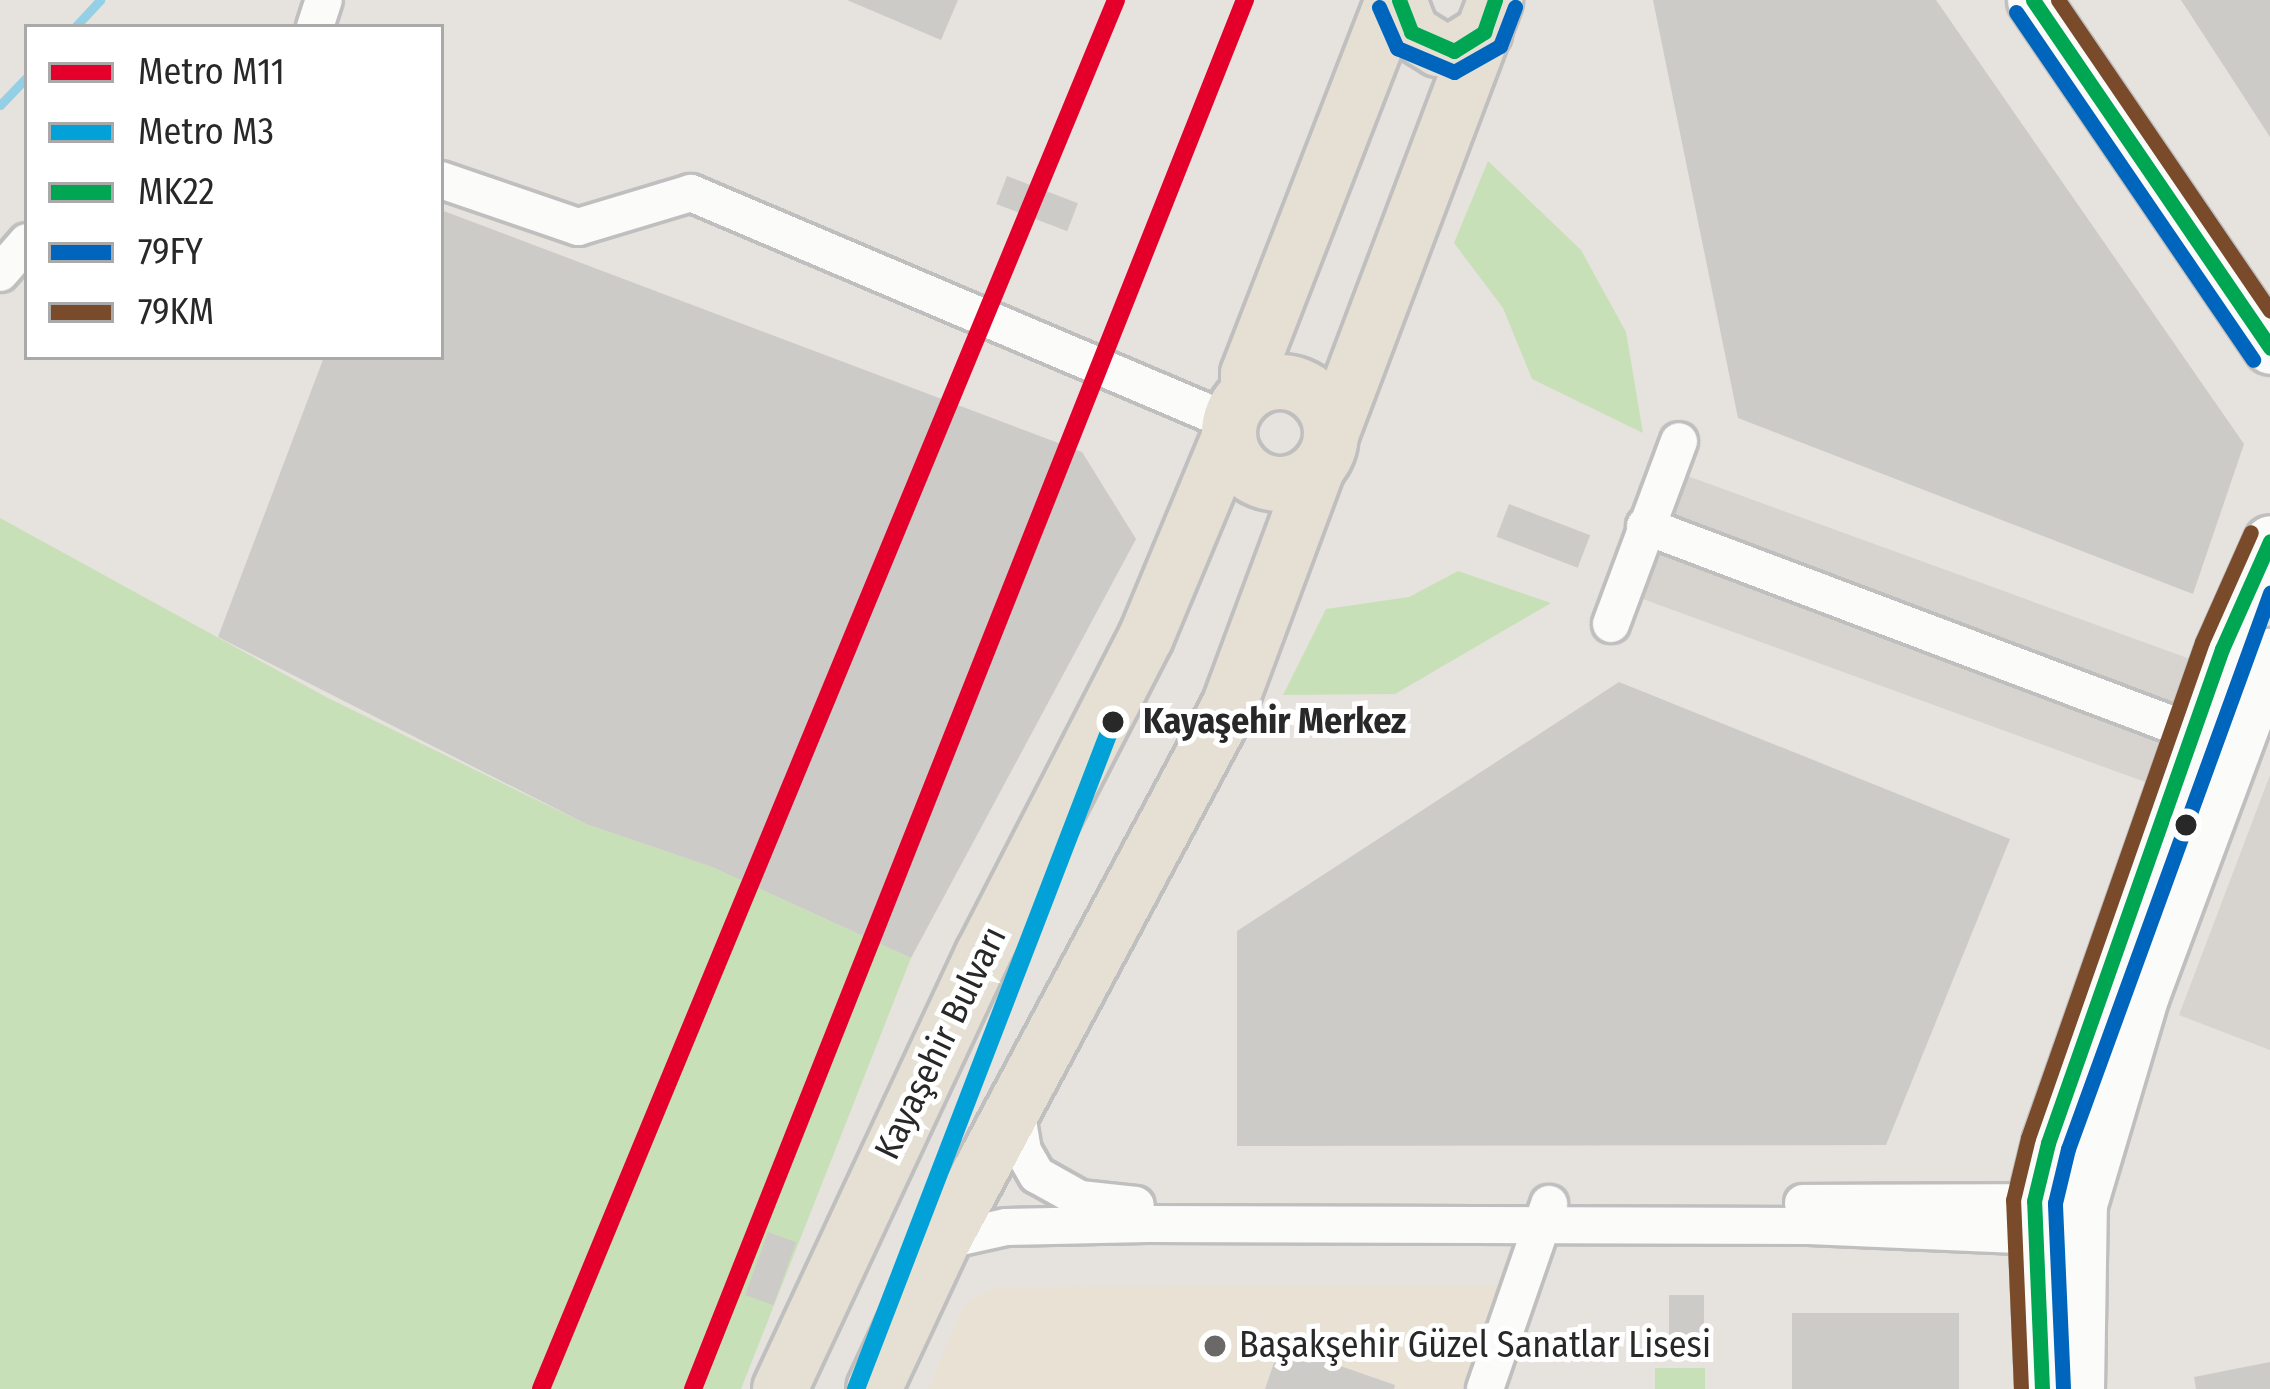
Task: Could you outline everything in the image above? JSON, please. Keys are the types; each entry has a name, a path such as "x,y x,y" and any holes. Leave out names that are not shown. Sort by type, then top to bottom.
{"main road":[{"name":"Kayaşehir Bulvarı","path":"1396,0 1411,32 1438,50 1454,51 1489,16"},
{"name":"Kayaşehir Bulvarı","path":"780,1389 982,954 1147,638 1396,0"},
{"name":"Kayaşehir Bulvarı","path":"874,1389 943,1241 1229,706 1489,16"},
{"path":"1298,384 1324,406 1324,452 1288,483 1256,478 1236,418 1298,384"}],"street":[{"path":"2032,0 2270,348"},
{"path":"2068,0 2270,292"},
{"path":"444,181 578,227 692,193 1236,418"},
{"path":"0,273 24,245"},
{"path":"1611,624 1679,441"},
{"path":"1646,526 2192,732"},
{"path":"2078,1389 2057,1220 2143,995 2252,656 2270,541"},
{"path":"2042,1389 2057,1220 2192,732 2252,656"},
{"path":"1015,1103 1023,1151 1037,1175 1081,1199 1148,1207 2057,1220"},
{"path":"943,1241 1006,1227 1546,1214"},
{"path":"1485,1389 1546,1214"}],"shaded area":[{"path":"1682,474 2197,661 2152,785 1637,597"},
{"path":"2270,775 2270,1050 2179,1015"},
{"name":"Başakşehir Güzel Sanatlar Lisesi","path":"1505,1285 1469,1389 928,1389 965,1303 998,1287"}],"green space":[{"path":"1488,161 1581,250 1626,332 1643,433 1532,379 1503,308 1454,243"},
{"path":"0,518 328,698 586,824 712,867 911,958 741,1389 0,1389"},
{"path":"1458,571 1551,603 1395,694 1283,695 1326,609 1409,597"},
{"path":"1655,1368 1705,1368 1705,1389 1655,1389"}],"building":[{"path":"847,0 958,0 941,40"},
{"path":"1653,0 1936,0 2244,444 2193,594 1738,418"},
{"path":"2181,0 2270,0 2270,137"},
{"path":"1007,176 1078,203 1067,231 996,204"},
{"path":"444,211 1082,452 1136,539 911,958 712,867 586,824 218,637 323,360 444,360"},
{"path":"1509,504 1590,535 1578,568 1496,537"},
{"path":"1619,682 2010,839 1886,1145 1237,1146 1237,931"},
{"path":"768,1232 796,1242 773,1305 745,1295"},
{"path":"1669,1295 1704,1295 1704,1356 1669,1356"},
{"path":"1792,1313 1959,1313 1959,1389 1792,1389"},
{"path":"1280,1345 1395,1385 1394,1389 1265,1389"},
{"path":"2270,1362 2270,1389 2196,1389 2194,1377"}],"waterway":[{"path":"78,24 100,0"},
{"path":"0,105 24,80"}],"metro line":[{"name":"M11","path":"541,1389 1116,0"},
{"name":"M11","path":"693,1389 1245,0"},
{"name":"M3","path":"856,1389 1113,722"}],"transit line":[{"name":"MK22","path":"1399,0 1411,32 1454,51 1484,32 1495,0"},
{"name":"MK22","path":"2033,0 2270,348"},
{"name":"79KM","path":"2058,0 2270,311"},
{"name":"79FY","path":"1379,7 1397,48 1454,72 1500,46 1515,7"},
{"name":"79FY","path":"2016,12 2253,360"},
{"name":"79KM","path":"2021,1389 2013,1200 2028,1138 2202,642 2251,532"},
{"name":"MK22","path":"2042,1389 2034,1201 2048,1143 2222,649 2270,541"},
{"name":"79FY","path":"2063,1388 2055,1203 2068,1149 2270,593"}],"place":[{"name":"Kayaşehir Merkez","path":"1113,722"},
{"name":"Başakşehir Güzel Sanatlar Lisesi","path":"1215,1346"}]}
